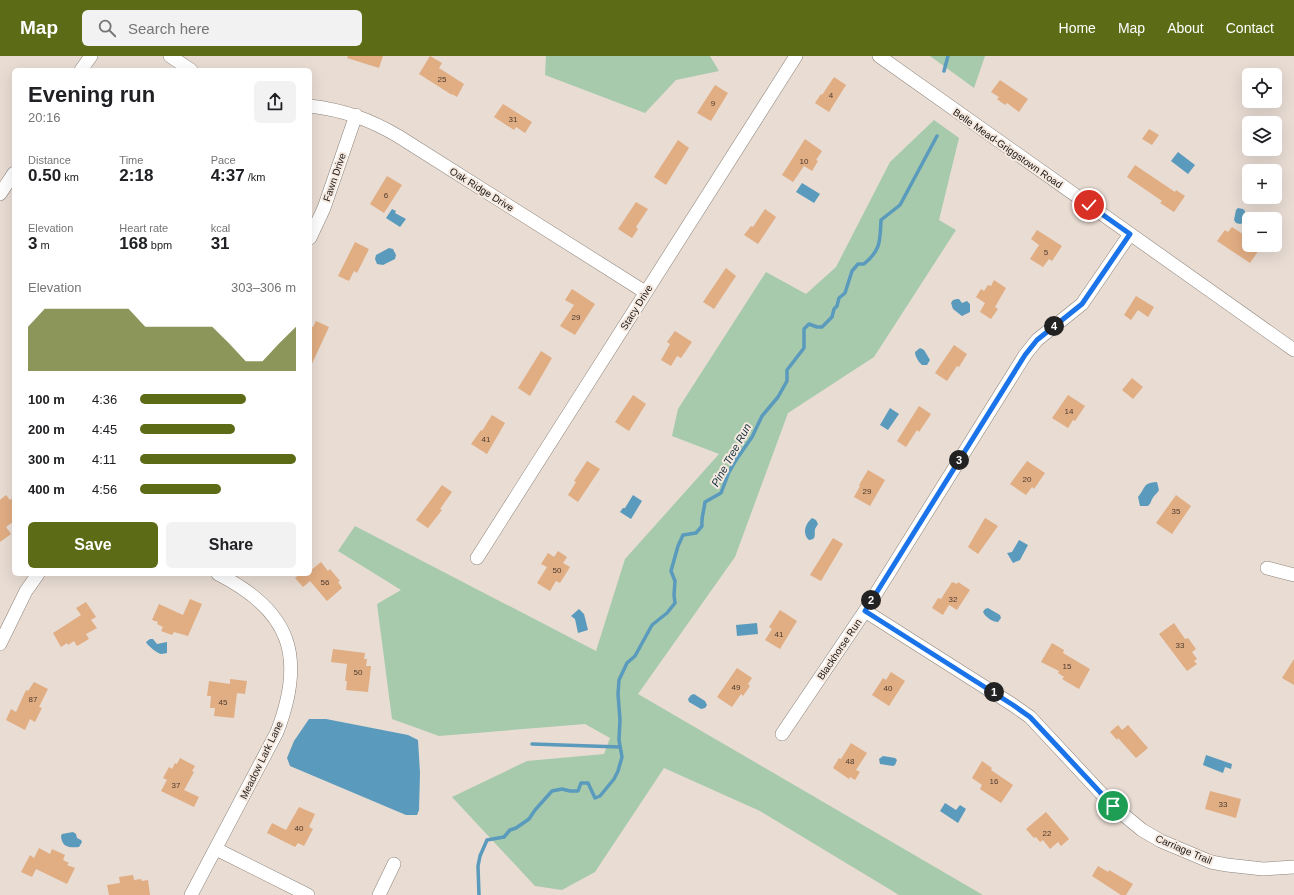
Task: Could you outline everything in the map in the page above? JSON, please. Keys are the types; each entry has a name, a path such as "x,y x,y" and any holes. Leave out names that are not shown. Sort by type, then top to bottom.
{"street":[{"path":"83,68 91,56"},
{"path":"170,56 188,68"},
{"name":"Stacy Drive","path":"477,558 796,56"},
{"name":"Belle Mead-Griggstown Road","path":"879,56 1294,350"},
{"name":"Oak Ridge Drive","path":"312,106 332,108 356,115 398,136 645,292"},
{"name":"Fawn Drive","path":"312,234 324,208 356,115"},
{"path":"0,194 12,176"},
{"name":"Blackhorse Run","path":"782,734 865,611 1025,355 1037,340 1082,304 1130,234"},
{"path":"1267,568 1294,575"},
{"path":"0,644 26,591 37,576"},
{"name":"Meadow Lark Lane","path":"191,895 277,732 288,697 291,668 290,654 283,630 275,617 259,600 221,576"},
{"name":"Carriage Trail","path":"865,611 1030,717 1113,806 1142,830 1161,841 1211,862 1263,869 1294,866"},
{"path":"216,849 308,895"},
{"path":"379,895 394,864"}],"green space":[{"path":"546,56 710,56 719,71 676,80 645,113 545,75"},
{"path":"930,56 985,56 974,88"},
{"path":"934,120 959,138 939,220 956,230 874,357 788,413 735,557 638,694 983,895 899,895 760,811 664,768 595,872 562,890 535,886 452,797 527,761 604,754 610,738 585,724 439,736 392,719 377,604 401,590 338,551 355,526 596,651 625,559 719,454 672,436 678,409 766,272 806,294 836,267 890,162"}],"water":[{"path":"1178,152 1195,165 1188,174 1171,161"},
{"path":"802,183 820,194 814,203 796,192"},
{"path":"1238,208 1245,211 1242,212 1242,223 1236,223 1234,220 1236,210"},
{"path":"392,209 396,211 395,213 406,219 400,227 386,218"},
{"path":"389,248 393,249 396,255 395,259 383,265 377,264 375,259 376,255"},
{"path":"959,299 962,303 967,301 970,304 970,312 962,316 953,309 951,303 953,300"},
{"path":"920,348 924,350 930,360 927,365 922,365 918,361 915,352"},
{"path":"890,408 899,414 888,430 880,425"},
{"path":"1157,482 1159,490 1148,506 1140,506 1138,497 1145,486"},
{"path":"633,495 642,501 631,519 620,512 623,508 625,508"},
{"path":"812,518 816,520 818,524 815,529 814,538 809,540 805,529"},
{"path":"1019,540 1028,545 1020,560 1013,563 1007,553 1012,552"},
{"path":"988,608 1000,615 1001,618 998,622 985,616 983,612"},
{"path":"579,609 584,614 588,630 578,633 575,619 571,616"},
{"path":"757,623 758,634 737,636 736,625"},
{"path":"153,639 157,644 167,642 167,653 160,654 148,645 146,642"},
{"path":"694,694 705,701 707,705 705,708 701,709 689,702 688,699"},
{"path":"309,719 326,719 408,735 418,740 420,773 419,810 417,815 406,815 290,766 287,758 294,741"},
{"path":"1206,755 1232,764 1231,769 1225,767 1223,773 1203,765"},
{"path":"883,756 895,758 897,760 895,765 880,764 879,759"},
{"path":"945,803 956,810 960,805 966,809 958,823 940,811"},
{"path":"73,832 82,842 79,847 66,846 62,840 62,834"}],"building":[{"path":"348,56 383,56 379,68 347,58"},
{"path":"430,56 442,63 439,68 464,84 457,97 419,74"},
{"path":"834,77 846,85 829,112 815,103"},
{"path":"1000,80 1028,99 1019,112 1007,103 1005,105 997,99 999,97 991,92"},
{"path":"715,85 728,93 711,121 697,113"},
{"path":"503,104 532,122 525,133 516,127 514,130 494,117"},
{"path":"1149,129 1159,135 1152,145 1142,139"},
{"path":"805,139 822,151 816,160 818,161 812,171 804,166 793,182 782,175"},
{"path":"678,140 689,148 666,185 654,177"},
{"path":"1135,165 1175,192 1176,190 1185,196 1174,212 1160,203 1162,201 1127,177"},
{"path":"387,176 402,185 384,213 370,204"},
{"path":"636,202 648,209 636,227 638,229 632,238 618,229"},
{"path":"765,209 776,217 758,244 744,235 751,226 753,227"},
{"path":"1232,227 1242,233 1242,252 1258,252 1250,263 1217,241 1225,230 1228,232"},
{"path":"1037,230 1062,246 1052,261 1049,259 1043,267 1030,259 1039,245 1031,239"},
{"path":"355,242 369,249 357,273 354,271 349,281 338,276"},
{"path":"726,268 736,276 714,309 703,302"},
{"path":"994,280 1006,288 995,307 998,309 991,319 980,312 985,303 976,297 981,289 984,291 988,285 991,286"},
{"path":"572,289 595,304 575,335 560,326 574,305 565,300"},
{"path":"1136,296 1154,307 1148,317 1138,310 1131,320 1124,315"},
{"path":"316,321 329,327 312,364 312,327"},
{"path":"675,331 692,342 681,358 677,356 671,366 661,360 670,344 667,342"},
{"path":"954,345 967,354 959,367 957,366 947,381 935,373"},
{"path":"541,351 552,358 530,396 518,388"},
{"path":"1132,378 1143,387 1133,399 1122,390"},
{"path":"633,395 646,404 629,431 615,422"},
{"path":"1068,395 1085,406 1075,421 1073,420 1068,428 1052,418"},
{"path":"919,406 931,414 919,432 917,430 906,447 897,441"},
{"path":"492,415 505,423 487,454 471,444 481,430 482,431"},
{"path":"587,461 600,469 578,502 568,495 576,482 574,481"},
{"path":"1027,461 1045,473 1034,489 1032,487 1026,495 1010,484"},
{"path":"868,470 885,480 870,506 854,497"},
{"path":"442,485 452,492 440,509 442,510 428,528 416,520"},
{"path":"6,495 10,500 12,498 12,522 6,527 11,534 0,542 0,500"},
{"path":"1176,495 1191,506 1172,534 1156,523"},
{"path":"985,518 998,526 978,554 968,547"},
{"path":"833,538 843,544 821,581 810,575"},
{"path":"558,551 567,557 563,563 570,567 560,583 556,581 550,591 537,583 547,567 541,564 548,553 554,557"},
{"path":"321,562 328,571 330,569 340,581 338,582 342,588 327,601 310,581 303,587 295,578 298,576 312,576 312,569"},
{"path":"952,582 957,584 958,582 970,590 957,610 949,605 943,615 932,608 938,598 941,599"},
{"path":"190,599 202,604 188,636 174,632 172,635 161,631 163,627 157,624 158,622 152,620 159,604 183,615"},
{"path":"86,602 96,617 91,620 97,628 86,634 89,639 77,646 74,641 61,647 53,633 81,615 76,608"},
{"path":"780,610 797,621 780,649 765,640 772,629 769,627"},
{"path":"1174,623 1185,639 1188,638 1196,649 1192,652 1197,659 1194,661 1197,664 1187,671 1159,634"},
{"path":"1052,643 1064,650 1063,653 1090,669 1079,689 1062,679 1064,677 1058,673 1059,671 1041,662"},
{"path":"333,649 365,653 364,659 367,659 366,666 371,666 368,692 346,690 347,681 345,681 347,664 331,662"},
{"path":"1294,659 1294,685 1282,678"},
{"path":"737,668 752,678 748,684 750,686 743,696 741,694 732,707 717,697"},
{"path":"891,672 905,681 889,706 872,695 883,678 886,680"},
{"path":"230,679 247,681 245,694 237,693 234,718 214,716 215,708 210,708 211,696 207,696 209,681 230,684"},
{"path":"34,682 48,689 39,707 42,708 35,722 30,719 25,730 6,720 11,709 16,712 26,690 28,691"},
{"path":"1118,725 1122,730 1128,725 1148,748 1136,758 1118,738 1117,740 1110,732"},
{"path":"851,743 867,753 856,770 860,772 855,780 850,777 849,779 833,768 839,758 841,759"},
{"path":"180,758 195,766 192,771 194,772 184,790 199,797 194,807 161,791 167,780 163,778 169,767 172,769"},
{"path":"982,761 992,768 991,770 1013,785 1001,803 980,789 982,785 972,778"},
{"path":"1210,791 1241,799 1236,818 1205,809"},
{"path":"299,807 315,814 309,827 313,829 304,846 298,843 295,847 267,833 272,823 286,830"},
{"path":"1046,812 1069,839 1061,846 1058,842 1050,849 1043,840 1040,842 1026,829"},
{"path":"39,848 50,854 52,849 65,855 63,860 69,863 67,865 75,868 67,884 36,869 32,877 21,872 30,855 34,858"},
{"path":"1098,866 1108,872 1109,870 1133,884 1126,895 1121,895 1092,876"},
{"path":"133,875 134,880 148,880 150,895 109,895 107,885 120,883 119,877"}],"waterway":[{"name":"Pine Tree Run","path":"944,71 948,56"},
{"name":"Pine Tree Run","path":"479,895 478,866 480,856 487,840 504,837 510,830 516,828 529,819 552,791 562,789 578,791 581,783 588,783 595,798 600,796 614,779 622,757 619,740 619,680 627,663 635,656 652,625 667,613 675,603 675,581 671,571 678,546 683,535 696,533 702,526 705,502 721,493 729,472 736,460 752,437 762,416 778,397 787,381 787,370 804,348 804,329 809,324 822,327 832,317 839,298 845,293 852,271 858,264 864,264 870,259 877,249 880,239 881,220 900,205 937,136"},
{"path":"532,744 620,747"}],"route":[{"path":"1089,205 1130,234 1082,304 1037,340 1025,355 865,611 1030,717 1113,806"}]}
